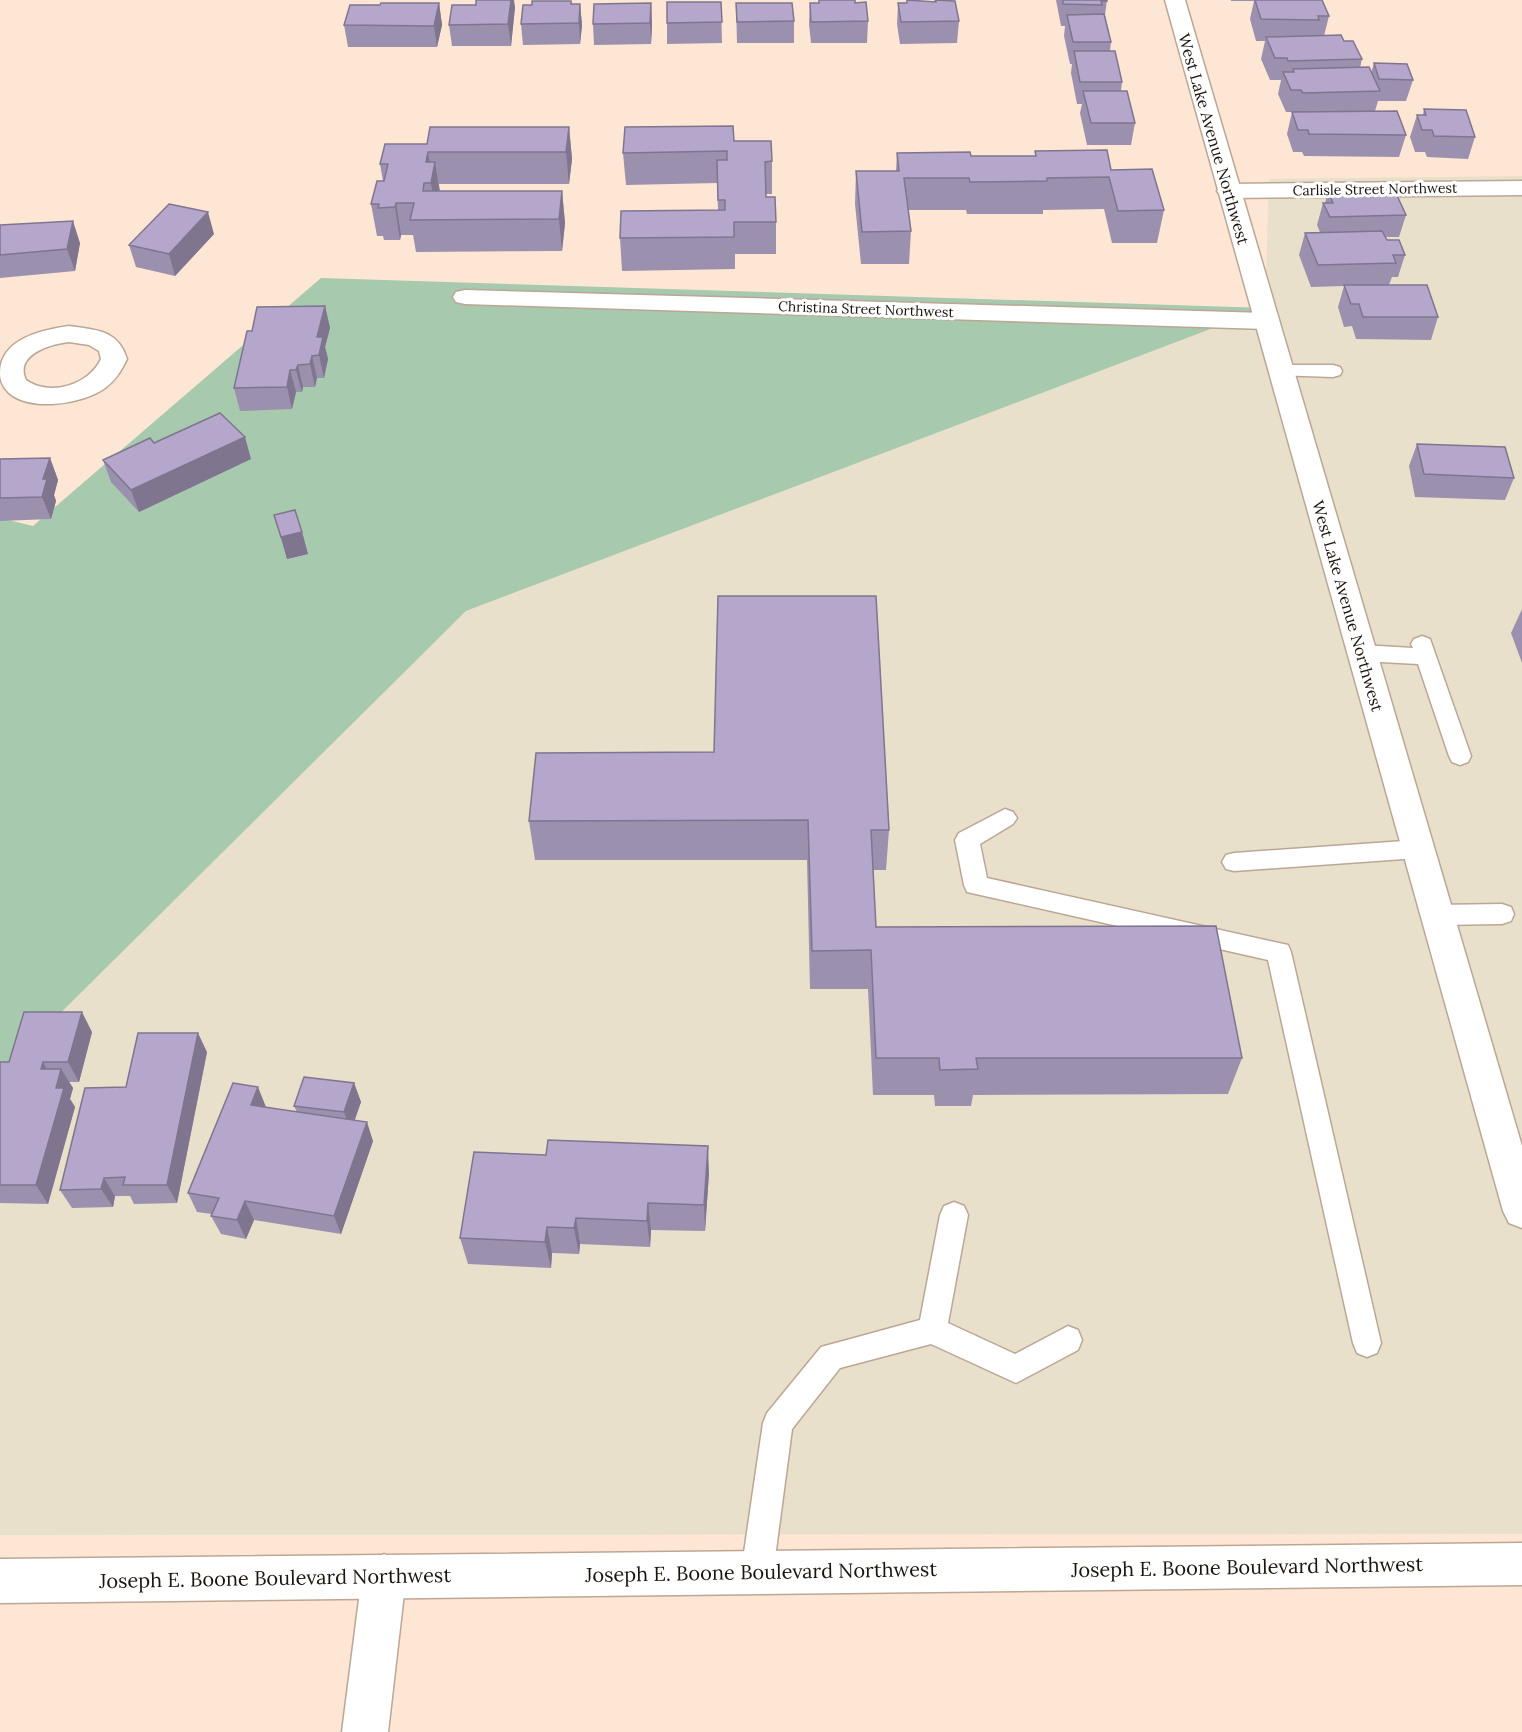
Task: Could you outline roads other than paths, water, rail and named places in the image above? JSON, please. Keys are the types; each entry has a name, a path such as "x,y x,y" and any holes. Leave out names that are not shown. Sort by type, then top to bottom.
{"street":[{"name":"West Lake Avenue Northwest","path":"1175,0 1522,1211"},
{"name":"Carlisle Street Northwest","path":"1229,191 1522,188"},
{"name":"Christina Street Northwest","path":"465,297 1266,321"},
{"name":"Joseph E. Boone Boulevard Northwest","path":"0,1581 1522,1564"},
{"path":"365,1732 384,1576"}],"lane":[{"path":"1281,371 1333,371"},
{"path":"1362,653 1425,650 1460,756"},
{"path":"1005,818 967,840 976,885 1279,952 1367,1343"},
{"path":"1234,862 1418,849"},
{"path":"1437,915 1502,914"},
{"path":"932,1330 954,1215"},
{"path":"757,1573 777,1424 831,1357 932,1330 1016,1369 1068,1340"}]}
